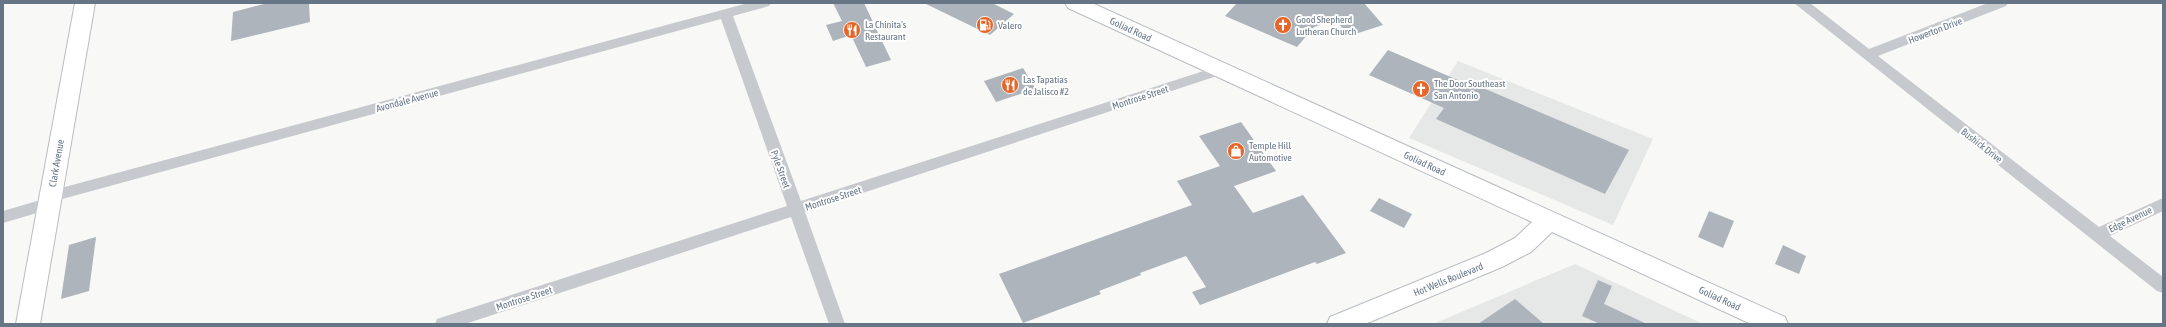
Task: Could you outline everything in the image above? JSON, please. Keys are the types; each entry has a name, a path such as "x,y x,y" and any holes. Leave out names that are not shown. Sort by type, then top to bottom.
{"main road":[{"name":"Clark Avenue","path":"28,324 85,3"},
{"name":"Goliad Road","path":"1075,3 1776,324"},
{"name":"Hot Wells Boulevard","path":"1339,324 1494,260 1523,245 1549,220"}],"street":[{"name":"Avondale Avenue","path":"3,217 50,200 764,3"},
{"name":"Bushick Drive","path":"1801,3 2163,286"},
{"name":"Howerton Drive","path":"1868,55 2001,3"},
{"name":"Pyle Street","path":"726,14 838,324"},
{"name":"Montrose Street","path":"443,324 1221,70"},
{"name":"Edge Avenue","path":"2097,235 2163,204"}],"shaded area":[{"path":"1458,61 1653,139 1613,225 1409,138"},
{"path":"1575,264 1703,324 1433,324"}],"building":[{"path":"268,3 309,3 310,22 231,41 233,12"},
{"name":"La Chinita's Restaurant","path":"833,3 864,3 891,60 866,67 851,35 833,41 826,25 842,21"},
{"name":"Valero","path":"924,3 992,3 1014,14 990,35"},
{"name":"Good Shepherd Lutheran Church","path":"1237,3 1364,3 1383,25 1349,36 1339,24 1332,26 1329,22 1314,27 1297,47 1225,16"},
{"path":"1388,50 1467,84 1469,82 1629,150 1605,194 1436,119 1444,108 1369,75"},
{"name":"Las Tapatias de Jalisco #2","path":"1023,68 1036,89 996,102 984,81"},
{"path":"1241,122 1276,171 1234,186 1253,213 1303,195 1346,253 1317,264 1315,262 1200,305 1192,292 1206,287 1186,256 1140,273 1141,275 1099,291 1101,294 1023,323 999,274 1192,205 1177,181 1220,166 1199,136"},
{"path":"1379,198 1412,214 1404,228 1370,211"},
{"path":"1709,211 1734,221 1723,248 1698,237"},
{"path":"96,237 89,291 61,299 69,245"},
{"path":"1783,245 1806,256 1799,274 1775,264"},
{"path":"1598,280 1612,286 1604,304 1647,324 1600,324 1582,316"},
{"path":"1515,299 1544,324 1478,324"}],"place":[{"name":"Valero","path":"985,25"},
{"name":"Good Shepherd Lutheran Church","path":"1283,25"},
{"name":"La Chinita's Restaurant","path":"852,30"},
{"name":"Las Tapatias de Jalisco #2","path":"1010,85"},
{"name":"The Door Southeast San Antonio","path":"1421,89"},
{"name":"Temple Hill Automotive","path":"1236,151"}]}
